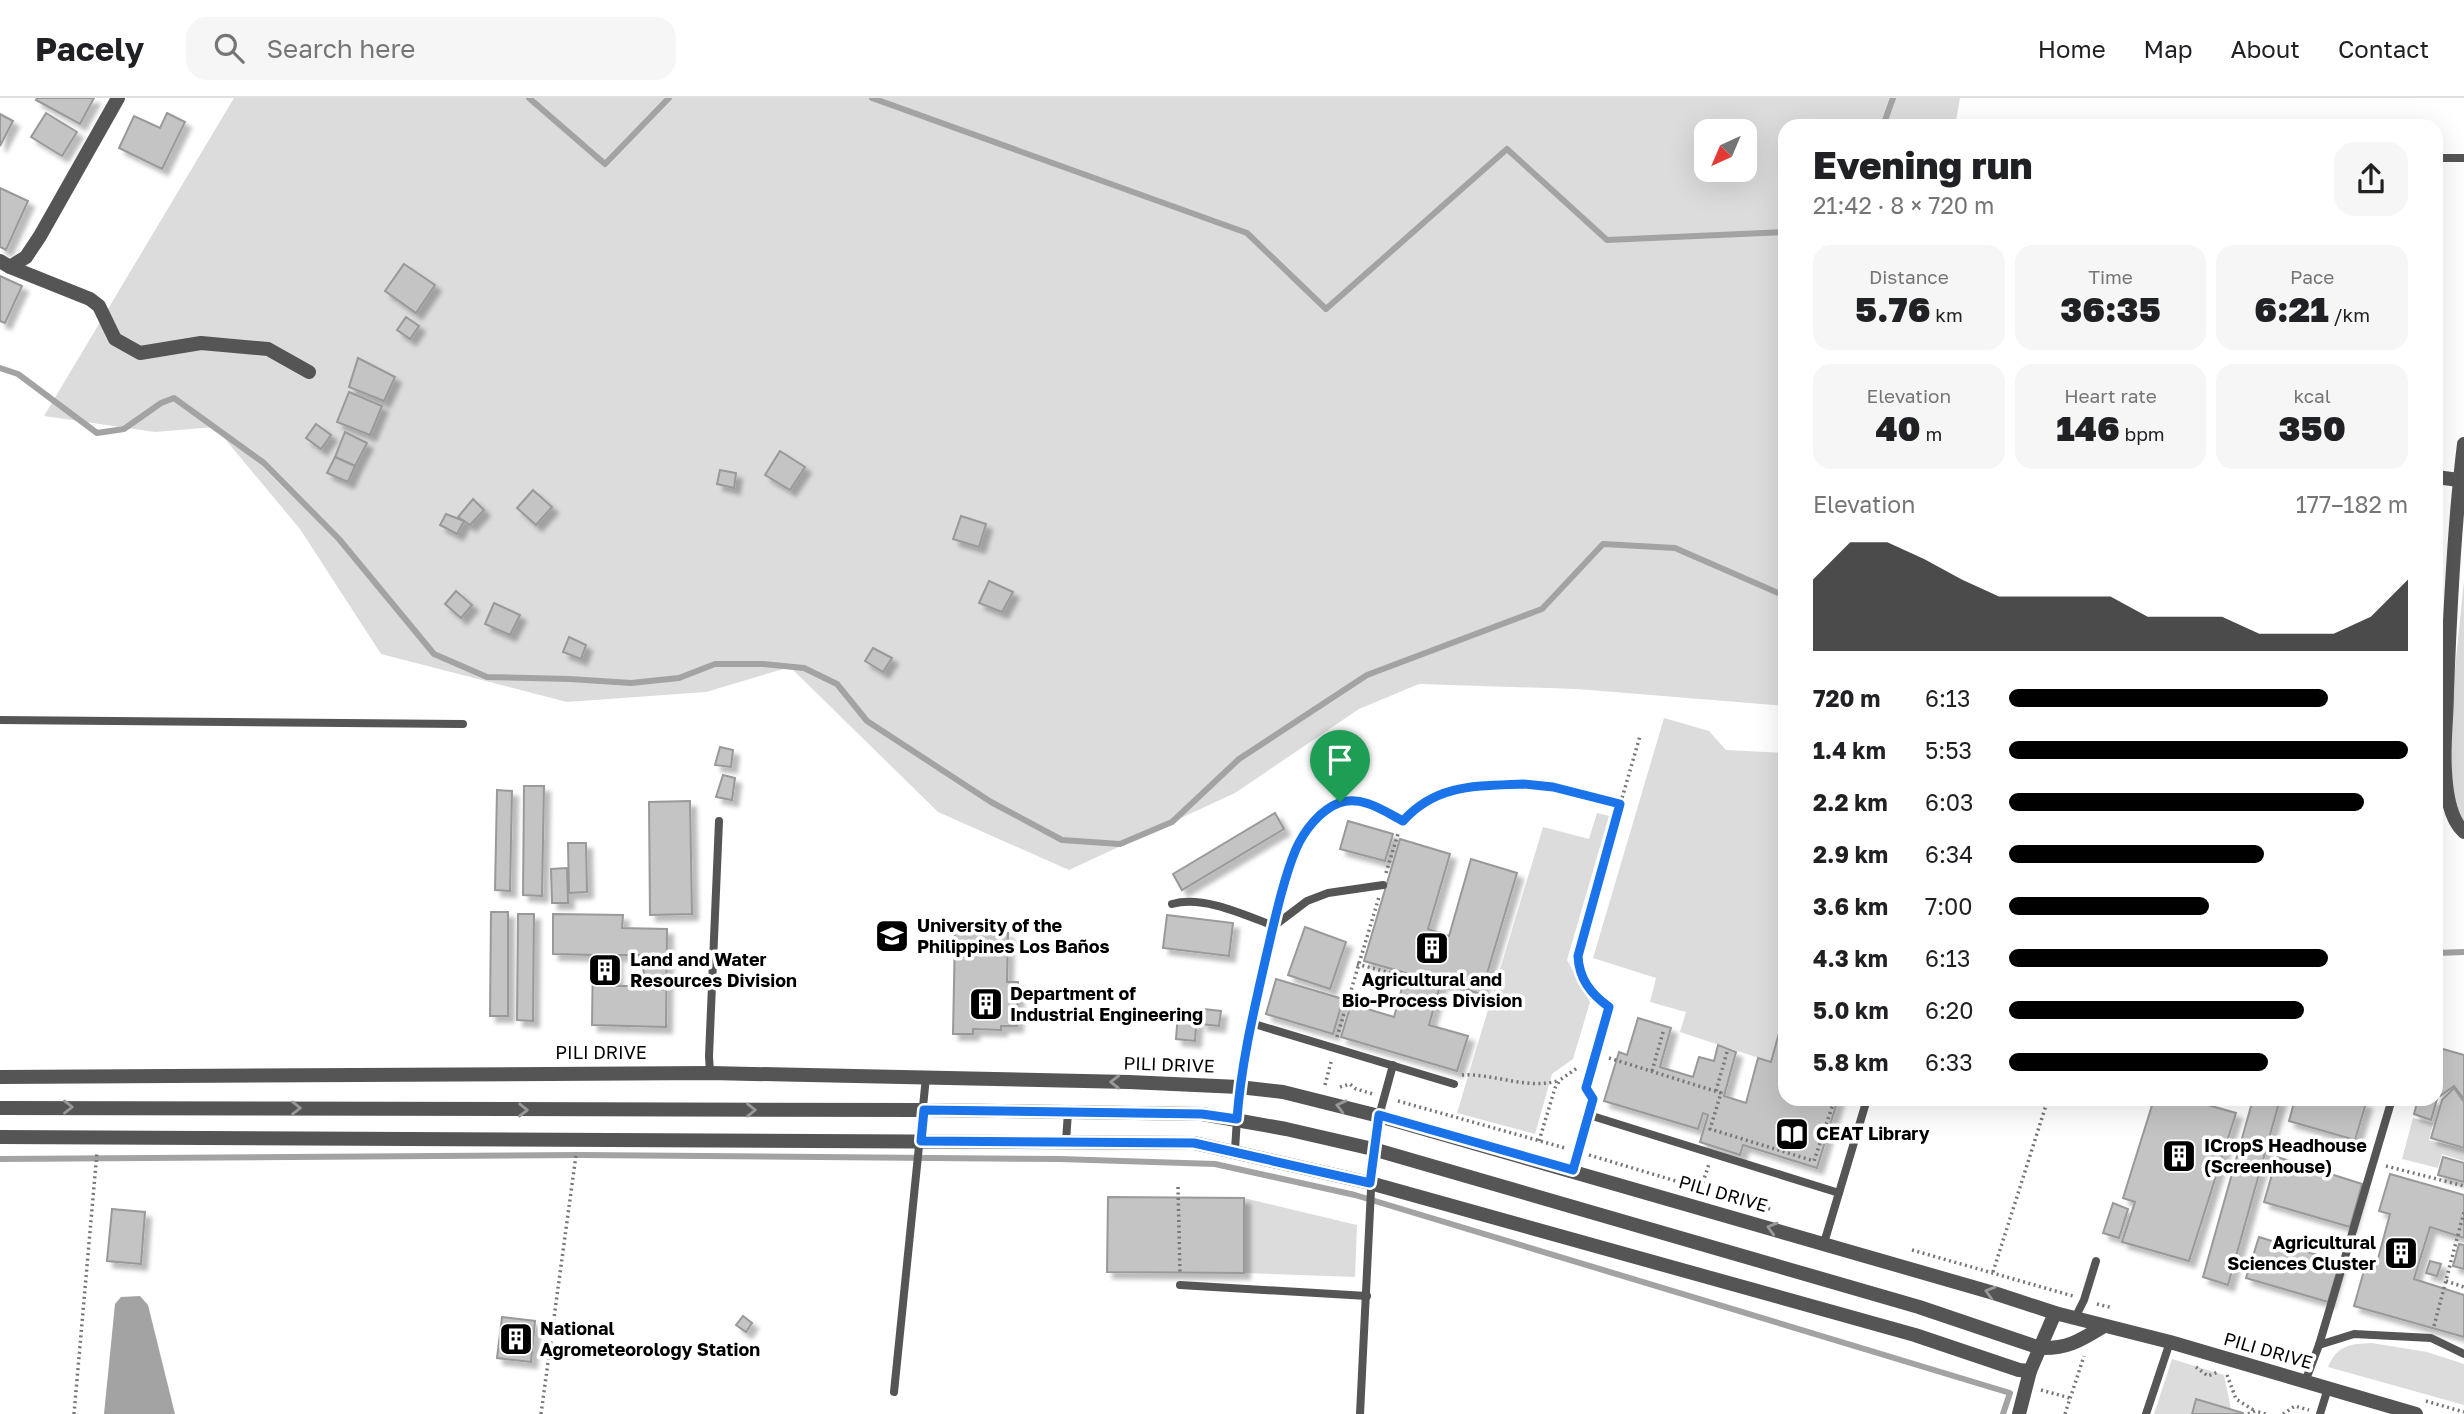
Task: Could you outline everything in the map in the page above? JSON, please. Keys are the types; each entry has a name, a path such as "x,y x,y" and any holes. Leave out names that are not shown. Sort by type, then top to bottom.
{"street":[{"path":"5,264 26,257 118,98"},
{"path":"5,264 90,299 99,306 115,339 139,354 201,343 268,349 309,372"},
{"path":"2464,444 2459,480 2448,667 2445,771 2449,802 2459,827 2464,832"},
{"path":"2443,478 2459,480"},
{"name":"PILI DRIVE","path":"0,1077 710,1073 1239,1087 1283,1092 1379,1115 1573,1170 2055,1313 2170,1342 2416,1414"},
{"path":"0,1108 924,1110 1202,1114 1237,1119 1373,1149 1919,1307 2040,1348 2057,1349 2104,1326"},
{"path":"0,1137 920,1146 1066,1141 1194,1143 1235,1150 1370,1183 1915,1335 2030,1371"},
{"path":"2019,1414 2030,1371 2055,1313"}],"lane":[{"path":"2443,158 2464,158"},
{"path":"0,720 464,724"},
{"path":"1235,1150 1239,1087 1251,1023 1273,926 1296,849 1308,828 1326,810 1340,802 1361,801 1403,821"},
{"path":"710,1073 719,821"},
{"path":"1273,926 1307,901 1328,893 1383,885"},
{"path":"1172,904 1181,901 1225,907 1273,926"},
{"path":"1573,1170 1593,1099 1586,1088 1609,1007"},
{"path":"1251,1023 1454,1084"},
{"path":"1360,1414 1373,1149 1393,1065"},
{"path":"894,1392 926,1077"},
{"path":"1824,1243 1865,1106"},
{"path":"2305,1382 2319,1345 2390,1106"},
{"path":"1066,1141 1068,1112"},
{"path":"1589,1115 1839,1193"},
{"path":"2075,1318 2084,1300 2096,1261"},
{"path":"1180,1285 1367,1296"},
{"path":"2319,1345 2354,1334 2431,1338 2464,1354"},
{"path":"2147,1414 2170,1342"},
{"path":"2320,1414 2328,1388"}],"path":[{"path":"1609,1007 1589,990 1578,966 1578,956 1640,736"},
{"path":"1321,1101 1357,964 1403,821 1415,808 1447,792 1486,785 1523,784 1553,787 1620,804"},
{"path":"1357,964 1405,978"},
{"path":"1652,1071 1664,1029"},
{"path":"1716,1091 1727,1052"},
{"path":"1539,1141 1550,1098 1560,1080 1594,1058 1652,1071 1721,1093 1710,1129 1791,1157 1814,1161 1832,1106"},
{"path":"1443,1080 1477,1074 1535,1083 1560,1080"},
{"path":"1993,1272 2046,1106"},
{"path":"74,1414 97,1153"},
{"path":"2373,1163 2464,1186"},
{"path":"541,1414 574,1171"},
{"path":"1178,1187 1180,1285"},
{"path":"2431,1338 2464,1212"},
{"path":"2446,1281 2464,1287"},
{"path":"2283,1414 2295,1406 2320,1414"},
{"path":"2248,1414 2255,1410 2267,1414 2269,1408"}],"shaded area":[{"path":"234,98 1960,98 1956,119 1778,119 1778,705 1577,689 1419,684 1359,709 1235,793 1069,870 938,812 790,667 706,692 567,702 381,654 300,529 215,427 155,432 44,416"},
{"path":"2464,581 2464,822 2453,810 2448,738"},
{"path":"1664,718 1709,731 1726,750 1778,753 1778,1038 1771,1062 1680,1032 1686,1012 1650,1002 1656,978 1593,958"},
{"path":"1597,813 1609,816 1567,960 1590,1002 1573,1059 1552,1074 1535,1134 1457,1113 1543,827 1589,839"},
{"path":"2413,1118 2433,1123 2429,1140 2464,1149 2464,1161 2442,1154 2438,1168 2402,1159"},
{"path":"1244,1198 1357,1225 1355,1277 1244,1273"},
{"path":"140,1296 148,1305 175,1414 104,1414 115,1304 121,1297"},
{"path":"2372,1343 2427,1352 2464,1364 2464,1405 2328,1367 2336,1354 2345,1347"},
{"path":"2172,1359 2224,1375 2231,1409 2196,1398 2191,1414 2154,1414"}],"building":[{"path":"94,98 80,124 36,100"},
{"path":"46,113 77,132 62,156 31,137"},
{"path":"167,113 185,122 162,169 119,148 134,116 160,128"},
{"path":"0,114 13,121 0,146"},
{"path":"0,188 28,201 6,250 0,247"},
{"path":"404,264 435,285 416,313 385,291"},
{"path":"0,276 22,286 5,323 0,321"},
{"path":"406,317 419,326 410,339 397,330"},
{"path":"358,358 395,377 384,401 349,387"},
{"path":"349,392 382,406 370,435 337,422"},
{"path":"316,424 331,435 321,449 306,438"},
{"path":"345,432 367,443 355,466 335,457"},
{"path":"780,451 805,467 790,490 765,475"},
{"path":"335,457 355,466 348,482 327,473"},
{"path":"720,470 736,473 734,488 717,484"},
{"path":"533,490 552,507 536,525 517,508"},
{"path":"473,499 484,510 470,525 458,517"},
{"path":"446,514 464,521 457,534 440,525"},
{"path":"961,516 986,524 979,547 953,539"},
{"path":"989,581 1013,592 1002,612 979,603"},
{"path":"456,591 472,605 461,618 445,604"},
{"path":"494,603 520,615 510,635 485,624"},
{"path":"569,637 586,645 581,659 563,652"},
{"path":"873,648 892,658 883,672 865,661"},
{"path":"720,747 733,750 731,767 715,765"},
{"path":"723,775 735,778 732,800 716,797"},
{"path":"524,786 544,786 542,896 523,895"},
{"path":"497,790 512,791 510,891 495,890"},
{"path":"690,801 692,914 650,915 649,802"},
{"path":"1275,813 1284,829 1182,890 1173,874"},
{"path":"1348,821 1393,834 1385,861 1340,849"},
{"name":"Agricultural and Bio-Process Division","path":"1400,839 1450,854 1428,929 1449,936 1471,859 1517,873 1481,994 1441,982 1429,1025 1468,1036 1457,1071 1341,1037 1351,1004 1394,1017 1406,973 1364,961"},
{"path":"568,843 586,843 587,892 569,893"},
{"path":"567,868 568,903 552,903 551,869"},
{"path":"491,912 508,912 508,1016 490,1016"},
{"path":"518,914 534,914 533,1021 517,1020"},
{"name":"Land and Water Resources Division","path":"553,914 623,915 622,928 667,929 666,1027 592,1025 593,955 553,954","holes":["616,955 643,955 644,986 617,986"]},
{"path":"1167,915 1233,923 1229,956 1163,948"},
{"path":"1305,927 1346,942 1330,989 1288,975"},
{"name":"Department of Industrial Engineering","path":"955,932 1008,933 1007,982 1018,982 1017,1026 1001,1026 1001,1030 973,1029 973,1034 953,1034"},
{"path":"1276,979 1343,999 1333,1034 1266,1014"},
{"path":"1203,1009 1221,1011 1219,1026 1201,1024"},
{"path":"1178,1013 1197,1014 1195,1041 1176,1039"},
{"path":"1638,1018 1671,1028 1660,1067 1693,1077 1699,1057 1714,1061 1718,1045 1736,1052 1724,1096 1746,1103 1758,1058 1771,1062 1778,1037 1778,1106 1836,1106 1817,1168 1743,1145 1740,1155 1700,1142 1708,1115 1703,1113 1698,1129 1604,1101 1619,1052 1627,1055"},
{"path":"2443,1049 2464,1055 2464,1099 2454,1086 2443,1094"},
{"path":"2454,1088 2464,1102 2464,1148 2431,1138 2443,1099"},
{"name":"ICropS Headhouse (Screenhouse)","path":"2152,1106 2212,1106 2236,1113 2189,1261 2122,1242 2135,1202 2123,1198"},
{"path":"2251,1106 2278,1106 2228,1285 2203,1277"},
{"path":"2293,1106 2365,1106 2355,1140 2289,1121"},
{"path":"2416,1106 2435,1106 2431,1120 2414,1114"},
{"path":"2277,1157 2362,1184 2350,1227 2264,1202"},
{"path":"2443,1157 2464,1163 2464,1182 2438,1175"},
{"name":"Agricultural Sciences Cluster","path":"2390,1174 2464,1195 2464,1238 2430,1227 2414,1279 2464,1295 2464,1337 2354,1306 2365,1267 2375,1270 2390,1214 2379,1211"},
{"path":"1108,1197 1244,1198 1244,1273 1107,1272"},
{"path":"2113,1203 2128,1209 2119,1238 2103,1233"},
{"path":"112,1209 145,1212 141,1264 107,1261"},
{"path":"2259,1237 2340,1262 2328,1302 2246,1278"},
{"path":"2459,1244 2464,1245 2464,1269 2453,1266"},
{"path":"2430,1261 2441,1264 2437,1276 2426,1273"},
{"path":"743,1316 752,1323 746,1332 736,1325"},
{"name":"National Agrometeorology Station","path":"502,1317 535,1321 531,1362 497,1358"},
{"path":"2196,1399 2243,1413 2243,1414 2192,1414"}],"waterway":[{"path":"529,98 605,164 669,98"},
{"path":"872,98 1247,233 1326,309 1507,149 1607,240 1778,232"},
{"path":"1886,119 1893,98"},
{"path":"0,368 18,374 97,433 124,429 161,403 174,398 264,463 339,539 434,654 487,677 631,683 679,678 715,664 763,664 804,668 837,684 867,721 991,802 1062,840 1120,844 1172,822 1239,759 1367,675 1542,609 1603,544 1675,548 1778,593"},
{"path":"2443,953 2464,952"},
{"path":"0,1159 581,1155 1060,1159 1215,1164 1355,1195 2010,1393 2003,1414"}],"place":[{"name":"University of the Philippines Los Baños","path":"892,936"},
{"name":"Agricultural and Bio-Process Division","path":"1432,948"},
{"name":"Land and Water Resources Division","path":"605,970"},
{"name":"Department of Industrial Engineering","path":"986,1004"},
{"name":"CEAT Library","path":"1792,1134"},
{"name":"ICropS Headhouse (Screenhouse)","path":"2179,1156"},
{"name":"Agricultural Sciences Cluster","path":"2401,1253"},
{"name":"National Agrometeorology Station","path":"516,1339"}],"route":[{"path":"1523,784 1553,787 1620,804 1579,947 1578,966 1589,990 1609,1007 1586,1088 1593,1099 1573,1170 1379,1115 1370,1183 1235,1150 1194,1143 921,1141 924,1110 1202,1114 1237,1119 1239,1087 1251,1023 1273,926 1296,849 1308,828 1326,810 1340,802 1361,801 1403,821 1415,808 1447,792 1486,785 1523,784"}]}
